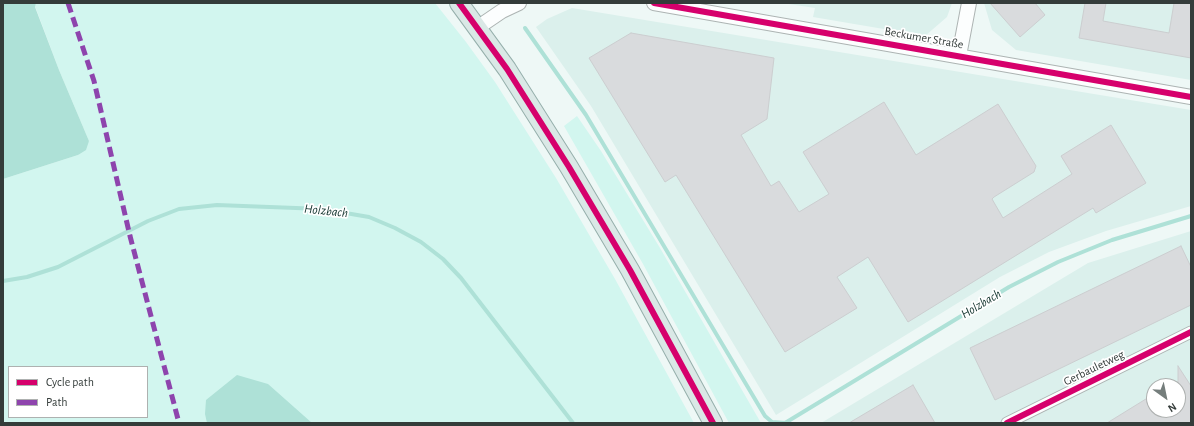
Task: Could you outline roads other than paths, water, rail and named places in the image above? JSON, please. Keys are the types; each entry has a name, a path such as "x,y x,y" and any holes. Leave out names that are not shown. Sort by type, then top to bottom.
{"main road":[{"path":"459,3 507,69 569,167 630,270 713,423"}],"street":[{"path":"477,28 519,3"},
{"name":"Beckumer Straße","path":"654,3 1191,97"},
{"path":"959,56 969,3"},
{"name":"Gerbauletweg","path":"1007,423 1191,332"}],"waterway":[{"path":"525,28 586,115 765,416 772,422 786,423"},
{"name":"Holzbach","path":"3,281 27,277 58,267 148,221 179,209 217,205 322,209 369,217 395,228 421,242 443,259 461,278 573,423"},
{"name":"Holzbach","path":"785,423 1009,287 1058,262 1112,240 1191,216"}]}
